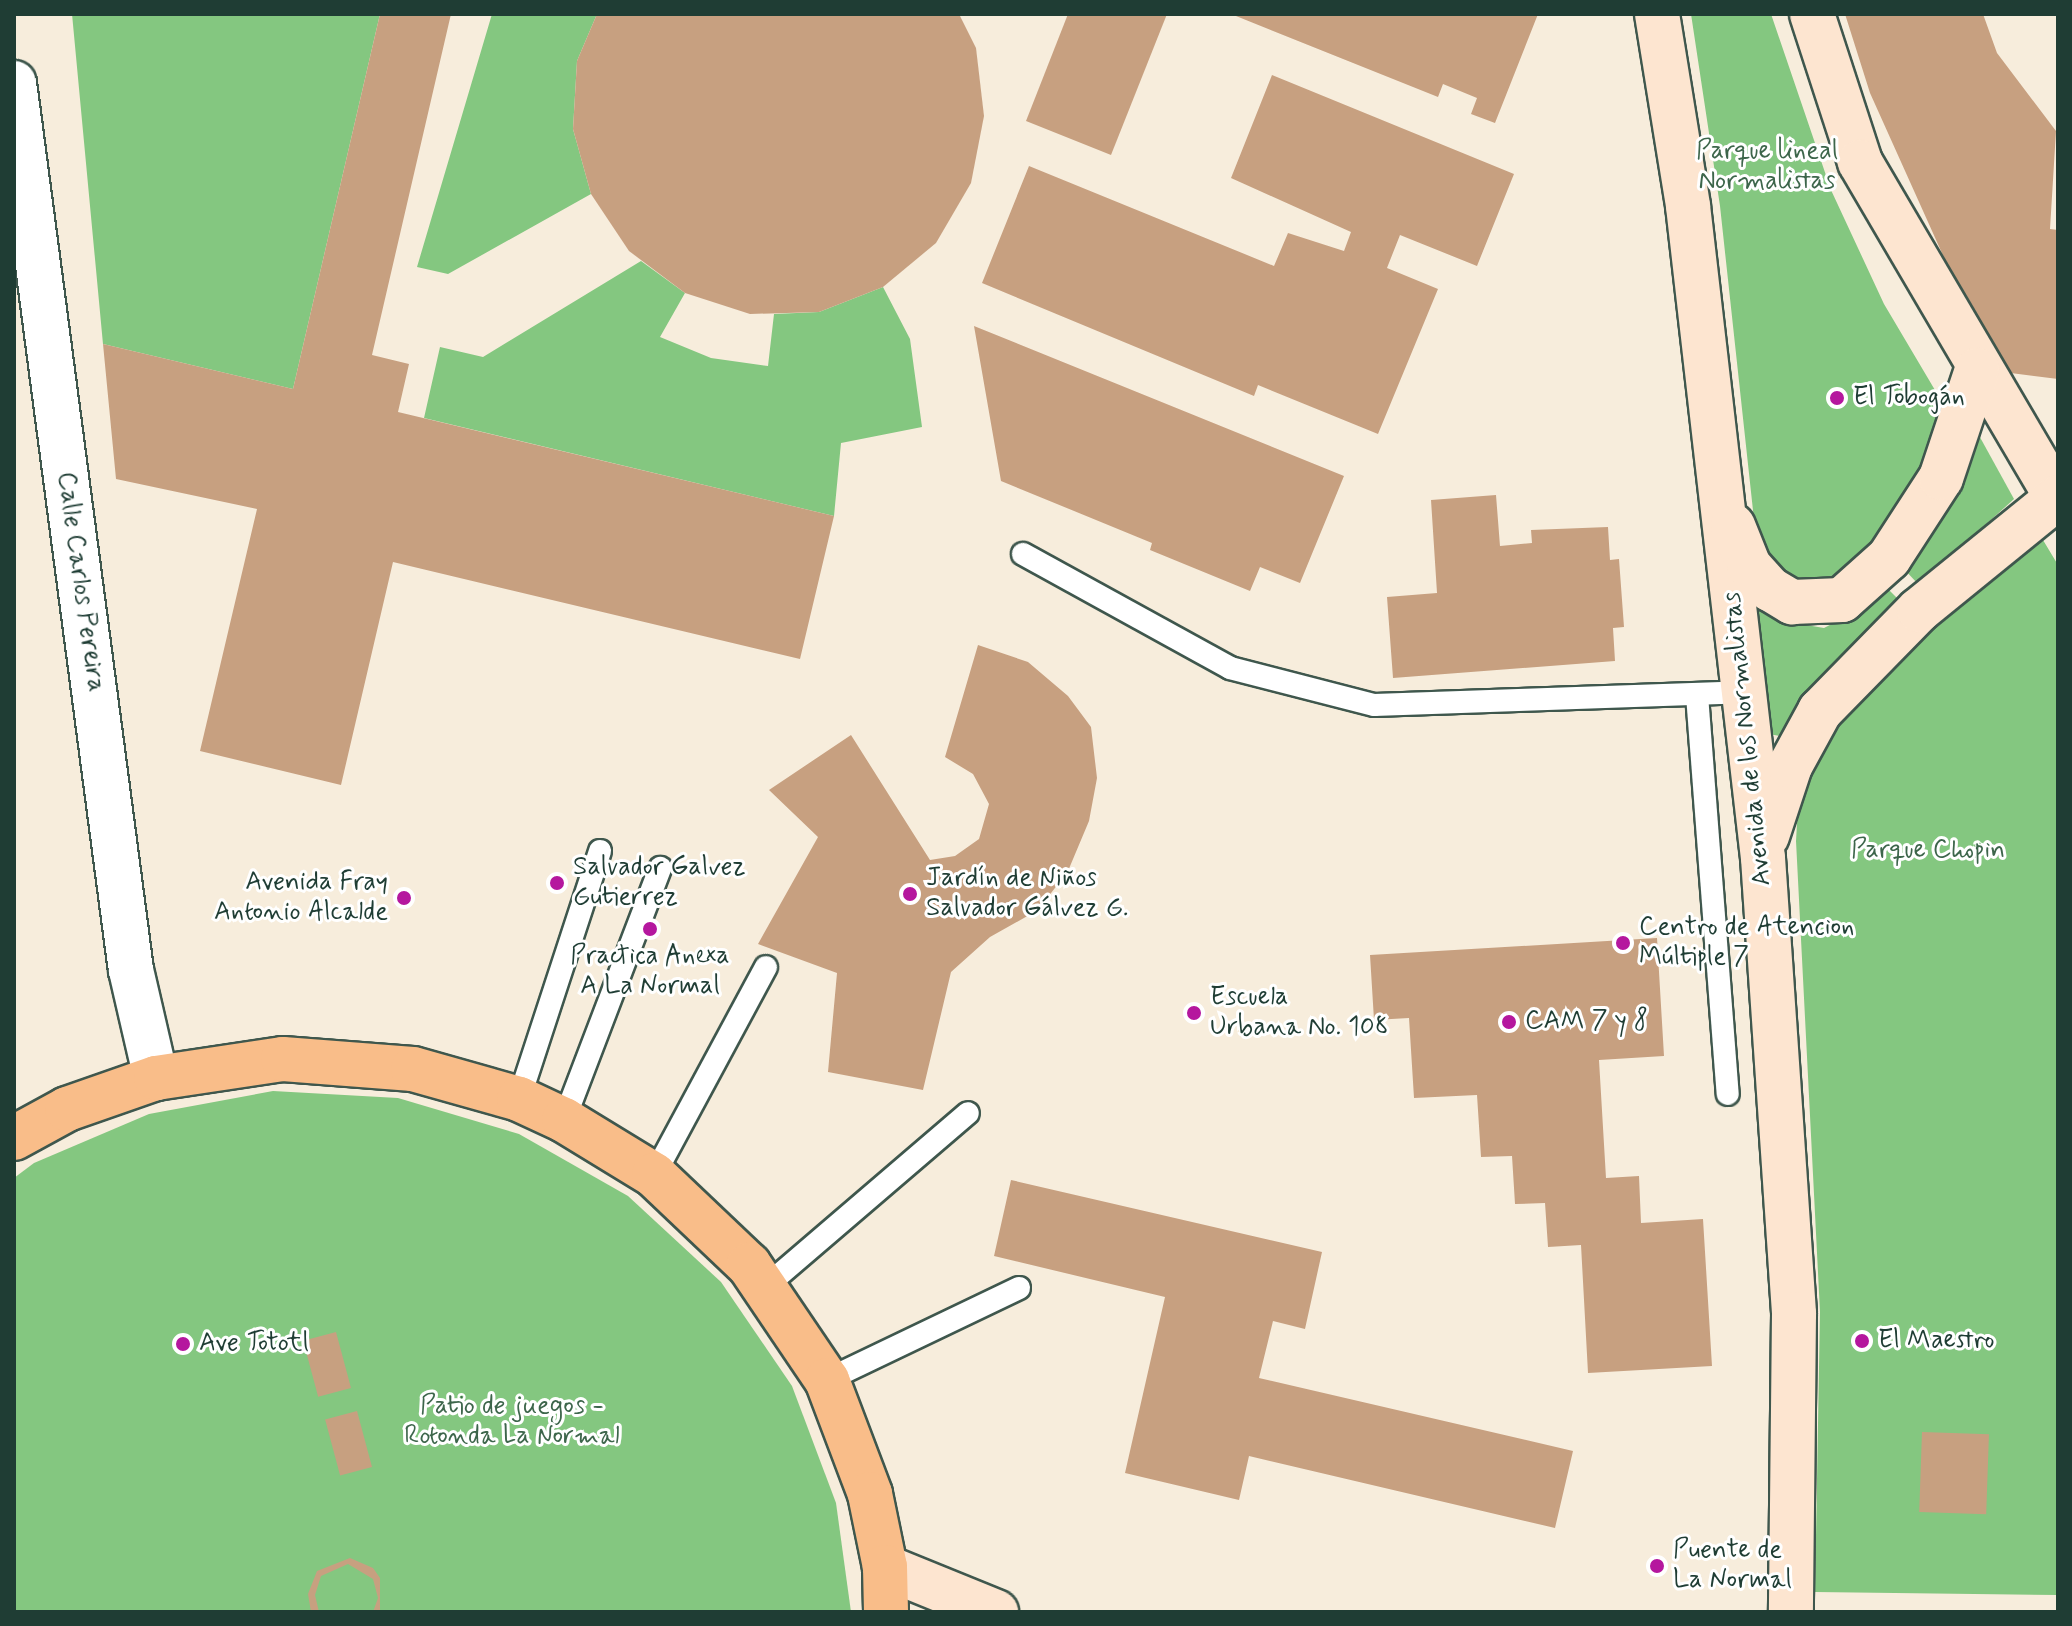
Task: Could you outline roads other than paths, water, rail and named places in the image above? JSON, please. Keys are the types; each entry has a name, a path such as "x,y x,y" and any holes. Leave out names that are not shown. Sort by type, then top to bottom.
{"main road":[{"path":"14,1138 67,1109 156,1078 283,1059 413,1069 519,1099 564,1120 654,1175 749,1265 827,1380 870,1494 885,1567 886,1612"}],"street":[{"name":"Avenida de los Normalistas","path":"1657,14 1688,206 1741,692 1763,858 1794,1314 1791,1612"},
{"path":"1763,858 1772,808 1820,711 1919,610 2058,498 1977,370 1860,162 1812,14"},
{"name":"Calle Carlos Pereira","path":"14,83 131,970 156,1078"},
{"path":"1721,498 1749,566 1770,589 1792,602 1842,600 1889,558 1941,478 1977,370"},
{"path":"885,1567 996,1612"}],"lane":[{"path":"1023,554 1230,668 1374,705 1741,692"},
{"path":"1697,695 1728,1094"},
{"path":"519,1099 600,851"},
{"path":"564,1120 660,868"},
{"path":"654,1175 766,967"},
{"path":"765,1287 968,1113"},
{"path":"827,1380 1019,1288"}],"place":[{"name":"El Tobogán","path":"1837,398"},
{"name":"Salvador Galvez Gutierrez","path":"557,883"},
{"name":"Jardín de Niños Salvador Gálvez G.","path":"910,894"},
{"name":"Avenida Fray Antonio Alcalde","path":"404,898"},
{"name":"Practica Anexa A La Normal","path":"650,929"},
{"name":"Centro de Atencion Múltiple 7","path":"1623,943"},
{"name":"Escuela Urbana No. 108","path":"1194,1013"},
{"name":"CAM 7 y 8","path":"1509,1022"},
{"name":"El Maestro","path":"1862,1341"},
{"name":"Ave Tototl","path":"183,1344"},
{"name":"Puente de La Normal","path":"1657,1566"}],"park label":[{"name":"Parque lineal Normalistas","path":"1767,167"},
{"name":"Parque Chopin","path":"1928,851"},
{"name":"Patio de juegos - Rotonda La Normal","path":"512,1422"}]}
